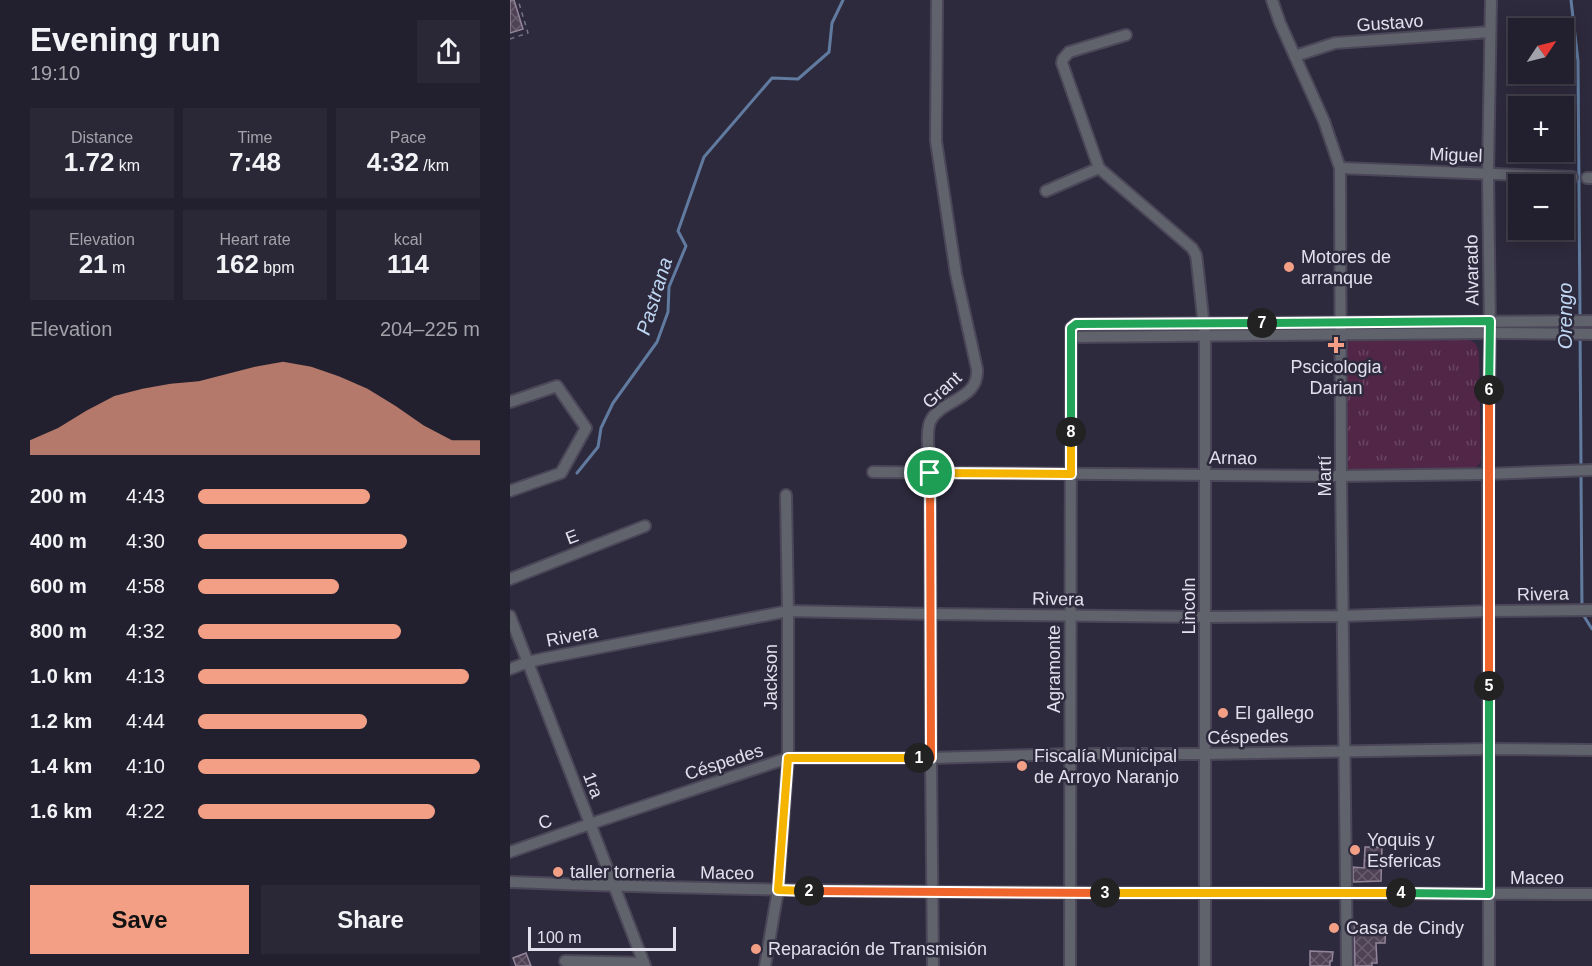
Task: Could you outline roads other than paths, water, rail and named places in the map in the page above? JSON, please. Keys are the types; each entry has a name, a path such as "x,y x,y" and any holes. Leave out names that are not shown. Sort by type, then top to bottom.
{"street":[{"name":"Grant","path":"933,966 928,430 936,414 968,392 978,377 956,274 936,141 937,0"},
{"name":"Martí","path":"1272,0 1324,121 1340,168 1347,966"},
{"name":"Alvarado","path":"1489,966 1490,321 1488,173 1491,0"},
{"name":"Gustavo","path":"1295,56 1335,43 1490,32"},
{"path":"1046,191 1099,168 1062,63 1063,59 1069,52 1126,34"},
{"name":"Lincoln","path":"1099,168 1192,248 1197,262 1205,336 1205,966"},
{"name":"Miguel","path":"1340,168 1509,174"},
{"path":"1592,321 1076,324 1071,328 1071,337 1592,334"},
{"name":"Agramonte","path":"1070,966 1071,337"},
{"path":"510,402 557,386 586,428 561,473 510,491"},
{"name":"Arnao","path":"873,472 1341,476 1592,470"},
{"name":"Jackson","path":"765,966 778,890 788,758 786,495"},
{"name":"E","path":"510,579 645,526"},
{"name":"Rivera","path":"510,669 528,662 788,611 1206,617 1592,610"},
{"name":"1ra","path":"510,616 645,964"},
{"name":"Céspedes","path":"590,824 788,758 931,758 1489,749 1592,750"},
{"name":"C","path":"510,852 590,824"},
{"name":"Maceo","path":"510,882 778,890 1206,894 1592,894"},
{"path":"565,961 645,964"}],"waterway":[{"name":"Pastrana","path":"577,473 598,447 601,428 613,403 657,342 668,312 669,287 686,246 678,231 704,157 772,78 798,79 829,52 832,23 843,0"},
{"name":"Orengo","path":"1571,0 1578,61 1580,318"},
{"name":"Orengo","path":"1580,324 1581,468"},
{"name":"Orengo","path":"1581,474 1582,613 1592,629"}],"place":[{"name":"Motores de arranque","path":"1289,267"},
{"name":"Pscicologia Darian","path":"1336,345"},
{"name":"El gallego","path":"1223,713"},
{"name":"Fiscalía Municipal de Arroyo Naranjo","path":"1022,766"},
{"name":"Yoquis y Esfericas","path":"1355,850"},
{"name":"taller torneria","path":"558,872"},
{"name":"Casa de Cindy","path":"1334,928"},
{"name":"Reparación de Transmisión","path":"756,949"}]}
